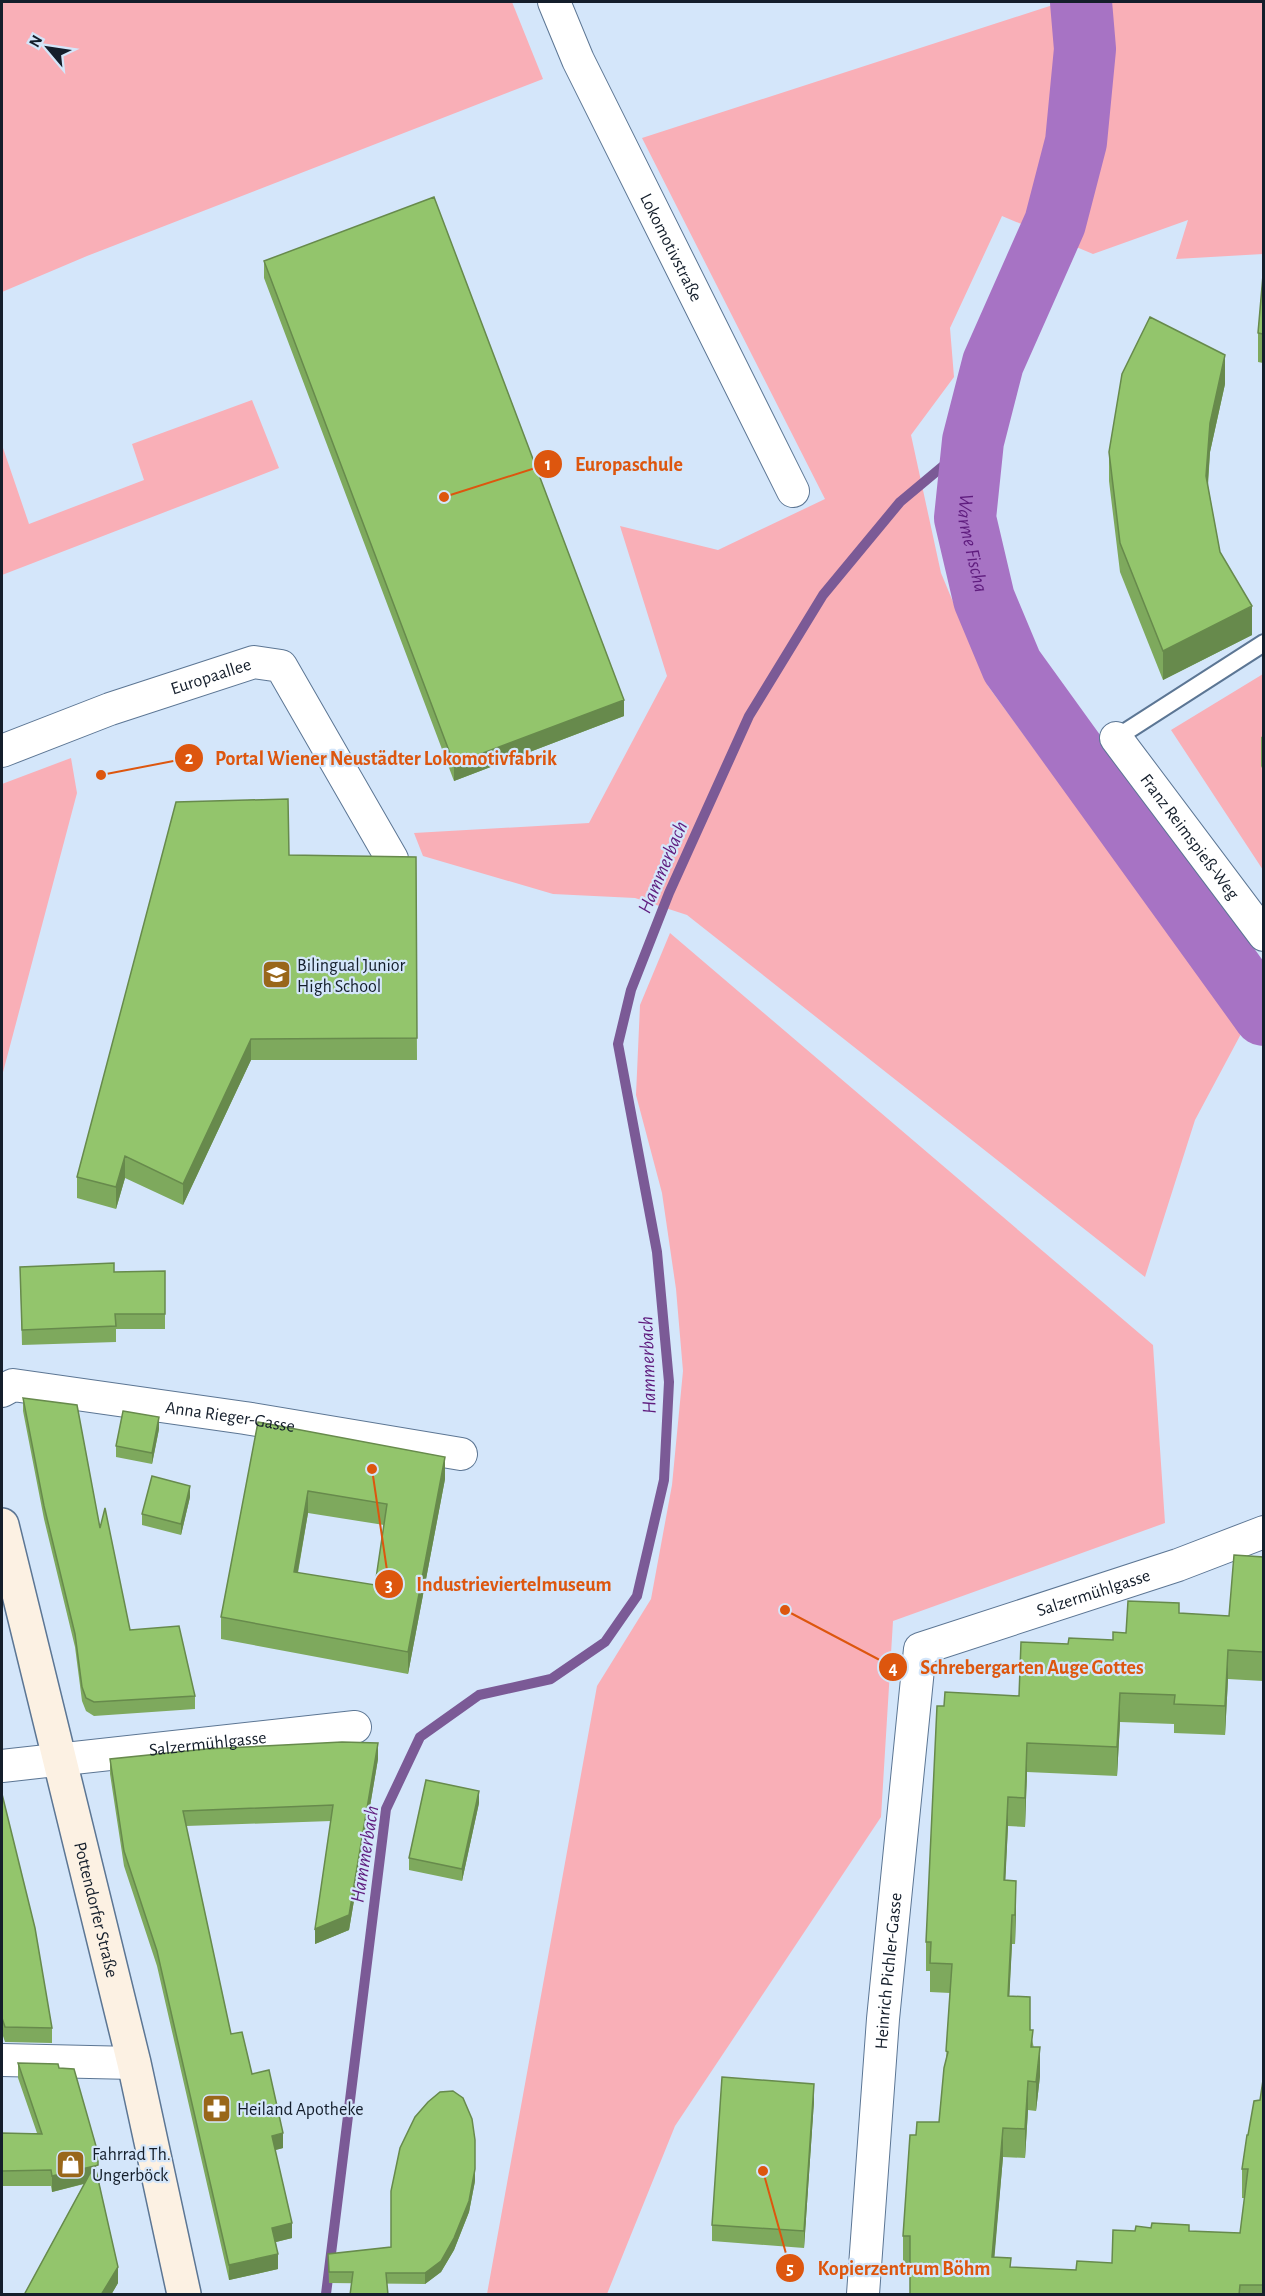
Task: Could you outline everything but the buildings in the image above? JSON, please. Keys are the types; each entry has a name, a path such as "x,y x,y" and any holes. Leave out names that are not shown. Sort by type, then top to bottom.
{"main road":[{"name":"Pottendorfer Straße","path":"2,1525 134,2063 184,2295"}],"street":[{"name":"Lokomotivstraße","path":"560,3 578,60 793,491"},
{"name":"Europaallee","path":"2,752 110,709 254,662 281,666 392,859"},
{"name":"Franz Reimspieß-Weg","path":"1116,738 1263,935"},
{"name":"Anna Rieger-Gasse","path":"2,1391 13,1385 245,1418 461,1454"},
{"name":"Salzermühlgasse","path":"920,1649 1178,1565 1263,1532"},
{"name":"Heinrich Pichler-Gasse","path":"863,2295 883,2019 920,1649"},
{"name":"Salzermühlgasse","path":"2,1766 356,1727"},
{"path":"2,2060 134,2063"}],"lane":[{"path":"1116,738 1263,643"}],"shaded area":[{"path":"2,2 512,2 543,79 87,256 2,292"},
{"path":"1062,2 1263,2 1263,254 1176,259 1188,220 1093,254 1002,216 950,328 954,377 911,435 941,573 988,686 1242,1032 1195,1120 1145,1277 687,915 635,898 553,894 423,856 414,833 589,823 667,676 620,526 718,550 825,499 642,138"},
{"path":"252,400 279,468 2,575 2,445 29,524 144,480 132,444"},
{"path":"1263,674 1263,870 1171,730"},
{"path":"71,758 77,793 2,1076 2,784"},
{"path":"670,933 1153,1345 1165,1523 893,1621 881,1817 675,2126 607,2294 487,2294 597,1686 651,1599 672,1485 683,1371 676,1289 662,1193 636,1095 640,1005"}],"waterway":[{"name":"Warme Fischa","path":"1081,2 1085,49 1076,142 1055,223 993,363 973,441 965,518 984,599 1012,666 1264,1015"},
{"name":"Hammerbach","path":"326,2294 386,1809 420,1737 479,1695 551,1679 605,1642 637,1596 664,1480 669,1382 657,1252 618,1044 631,990 669,893 749,716 823,595 900,502 973,441"}],"place":[{"name":"Europaschule","path":"444,497"},
{"name":"Portal Wiener Neustädter Lokomotivfabrik","path":"101,775"},
{"name":"Bilingual Junior High School","path":"276,975"},
{"name":"Industrieviertelmuseum","path":"372,1469"},
{"name":"Schrebergarten Auge Gottes","path":"785,1610"},
{"name":"Heiland Apotheke","path":"216,2109"},
{"name":"Fahrrad Th. Ungerböck","path":"71,2164"},
{"name":"Kopierzentrum Böhm","path":"763,2171"}]}
